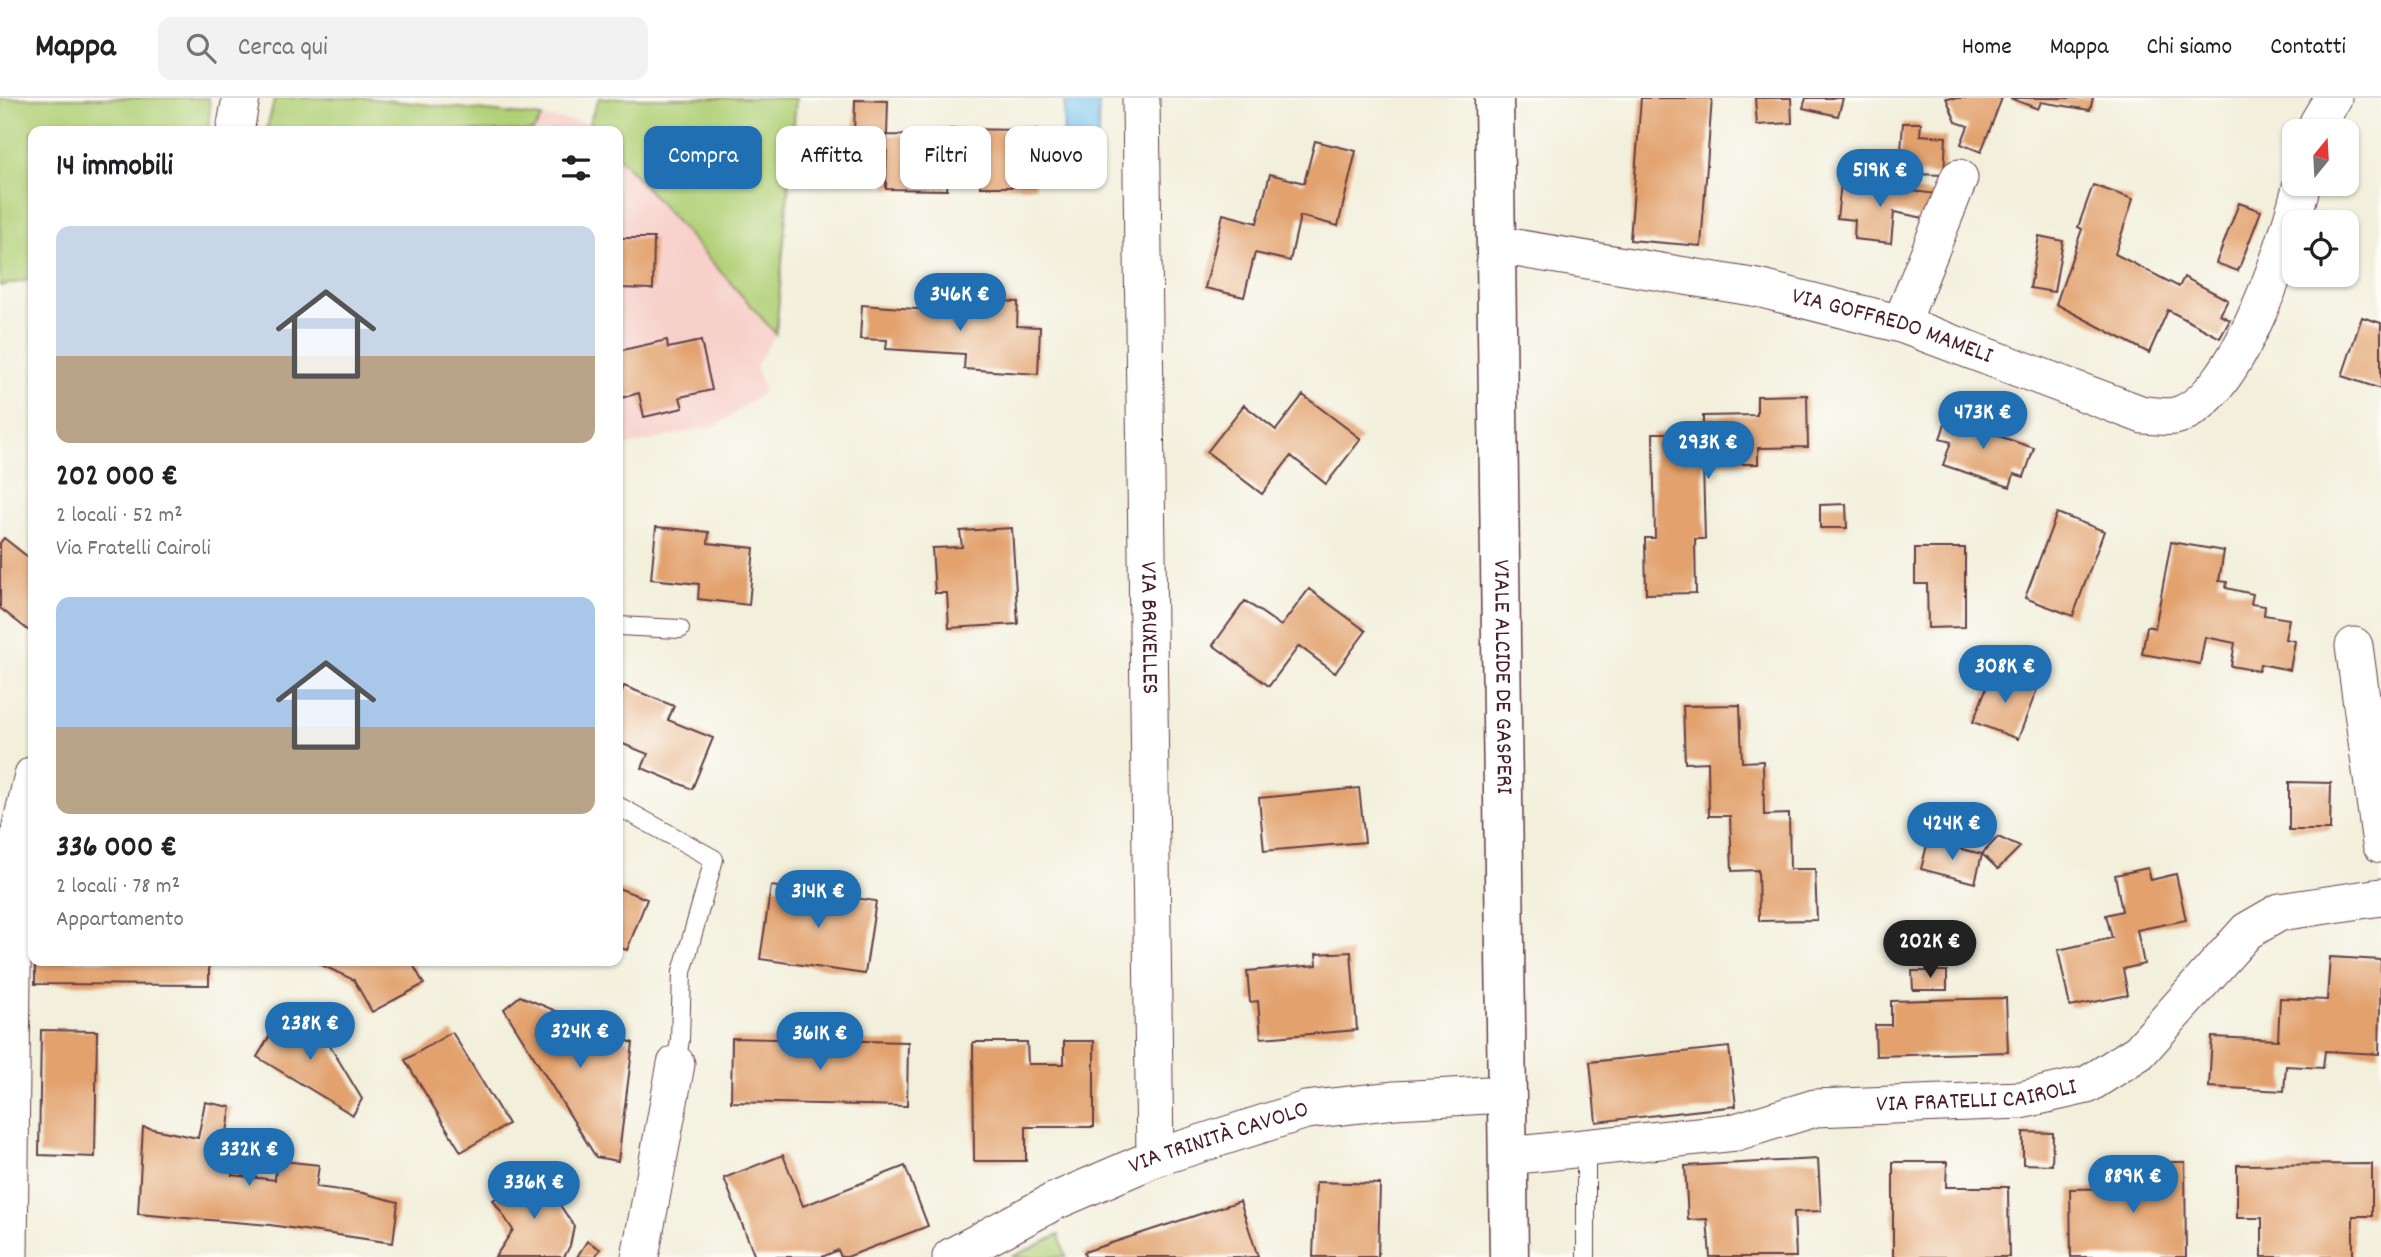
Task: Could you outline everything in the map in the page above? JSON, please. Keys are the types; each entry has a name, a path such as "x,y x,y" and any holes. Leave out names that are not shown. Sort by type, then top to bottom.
{"main road":[{"name":"VIALE ALCIDE DE GASPERI","path":"1494,98 1509,1257"}],"street":[{"path":"236,126 241,98"},
{"path":"2320,119 2333,98"},
{"name":"VIA BRUXELLES","path":"1141,100 1155,1158"},
{"path":"1901,324 1959,178"},
{"name":"VIA GOFFREDO MAMELI","path":"1497,245 1758,288 1901,324 2143,415 2174,416 2193,407 2215,389 2241,350 2290,232 2299,196"},
{"path":"2354,646 2381,844"},
{"path":"9,1257 5,1021 13,882 28,796"},
{"name":"VIA FRATELLI CAIROLI","path":"1508,1156 1736,1132 1815,1108 2021,1100 2087,1085 2139,1052 2247,931 2280,912 2381,897"},
{"path":"640,1257 676,1064"},
{"name":"VIA TRINITÀ CAVOLO","path":"951,1257 1053,1202 1155,1158 1306,1110 1395,1100 1507,1094"}],"lane":[{"path":"623,626 680,629"},
{"path":"623,809 714,859 682,971 680,1040 676,1064"},
{"path":"1586,1147 1586,1257"}],"shaded area":[{"path":"542,117 589,123 592,126 537,126"},
{"path":"623,162 644,185 644,189 647,189 776,334 756,366 764,392 718,425 623,447"}],"green space":[{"path":"0,98 208,98 208,126 28,126 28,280 0,286"},
{"path":"275,98 366,98 542,117 536,126 267,126"},
{"path":"599,98 796,98 794,126 776,126 776,189 788,189 776,334 647,189 762,189 762,126 644,126 644,185 623,162 623,126 592,126 589,123"},
{"path":"1059,1235 1066,1257 1011,1257"}],"water":[{"path":"1065,98 1099,98 1098,126 1064,126"}],"building":[{"path":"1641,98 1712,98 1701,246 1630,240"},
{"path":"1755,98 1791,98 1792,123 1757,125"},
{"path":"1806,98 1843,98 1838,116 1803,108"},
{"path":"1946,98 2002,98 1981,152 1961,144 1968,126 1956,122"},
{"path":"2010,98 2093,98 2090,110 2041,102 2038,109"},
{"path":"855,100 888,101 887,135 886,126 854,126"},
{"path":"1903,123 1921,123 1920,135 1946,137 1944,175 1912,174 1913,165 1900,164"},
{"path":"991,129 1005,130 1005,187 991,187"},
{"path":"887,135 900,135 900,189 947,190 886,189"},
{"path":"1315,141 1356,151 1338,226 1300,216 1290,261 1255,253 1244,297 1205,288 1223,214 1257,223 1270,174 1304,183"},
{"path":"1841,183 1937,194 1929,219 1894,212 1891,243 1854,239 1855,220 1837,218"},
{"path":"2093,185 2133,199 2115,254 2179,287 2184,277 2228,300 2220,315 2230,320 2220,338 2168,310 2149,353 2056,304 2082,229 2078,227"},
{"path":"2239,203 2261,211 2238,271 2216,263"},
{"path":"2039,236 2063,241 2054,292 2030,288"},
{"path":"623,238 654,238 653,289 623,288"},
{"path":"944,298 1018,302 1017,326 1040,327 1038,374 964,369 965,354 886,349 887,340 860,339 862,305 943,311"},
{"path":"2362,317 2381,323 2381,389 2342,376"},
{"path":"667,340 668,348 701,341 712,390 680,397 683,408 644,417 639,393 623,398 623,350"},
{"path":"1303,395 1361,439 1326,484 1291,456 1262,494 1207,452 1244,405 1276,430"},
{"path":"1807,395 1808,447 1758,448 1758,464 1703,464 1705,539 1695,539 1696,593 1646,594 1645,538 1655,538 1653,433 1703,433 1703,416 1757,415 1757,396"},
{"path":"1949,411 1995,426 1993,434 2034,448 2024,477 2014,474 2010,487 1943,465 1951,442 1940,439"},
{"path":"1846,504 1847,528 1820,528 1820,505"},
{"path":"2057,513 2104,531 2073,616 2025,598"},
{"path":"656,527 709,532 708,543 754,548 749,605 698,599 699,584 651,579"},
{"path":"1012,528 1018,624 949,628 947,593 935,593 932,548 962,547 960,531"},
{"path":"4,538 28,557 28,630 0,608 0,543"},
{"path":"2171,542 2224,551 2219,581 2227,582 2226,588 2253,594 2251,604 2265,606 2264,615 2289,619 2285,639 2295,641 2290,670 2260,664 2259,671 2231,666 2235,643 2205,637 2200,664 2142,654 2147,626 2155,628"},
{"path":"1915,548 1965,548 1965,627 1928,628 1927,584 1915,584"},
{"path":"1309,589 1366,631 1335,673 1299,646 1269,686 1213,645 1245,601 1281,626"},
{"path":"1993,671 2037,689 2018,739 1973,722"},
{"path":"624,686 674,706 668,720 713,738 692,789 642,768 648,754 623,744"},
{"path":"1740,705 1742,762 1763,761 1764,815 1789,814 1790,869 1815,869 1817,920 1759,921 1758,870 1732,871 1730,816 1709,816 1708,762 1685,763 1683,706"},
{"path":"2289,782 2331,783 2330,830 2289,830"},
{"path":"1359,788 1365,842 1264,851 1259,798"},
{"path":"1998,837 2020,847 1998,869 1982,854"},
{"path":"1928,841 1982,854 1975,883 1921,869"},
{"path":"2148,868 2151,880 2176,874 2186,920 2137,930 2144,964 2123,969 2128,995 2070,1007 2058,950 2112,938 2106,915 2122,911 2115,875"},
{"path":"771,886 876,901 865,974 760,959"},
{"path":"623,890 647,899 627,950 623,949"},
{"path":"1351,952 1357,1030 1261,1038 1258,1001 1250,1002 1247,971 1317,965 1316,954"},
{"path":"2330,957 2381,960 2379,1054 2325,1051 2323,1068 2286,1066 2284,1091 2209,1087 2212,1037 2278,1040 2280,998 2327,1000"},
{"path":"35,966 209,966 209,985 35,984"},
{"path":"324,966 414,966 424,984 372,1012 354,980"},
{"path":"1912,971 1947,971 1947,990 1913,990"},
{"path":"520,996 633,1043 618,1161 596,1157 504,1009"},
{"path":"2006,998 2008,1052 1876,1056 1875,1025 1891,1025 1891,1001"},
{"path":"284,1012 324,1036 362,1099 353,1115 257,1057"},
{"path":"41,1030 97,1031 95,1157 39,1155"},
{"path":"452,1032 508,1124 461,1152 405,1060"},
{"path":"732,1038 908,1042 907,1106 731,1102"},
{"path":"1064,1041 1094,1041 1094,1127 1026,1127 1026,1161 974,1161 973,1042 1027,1042 1028,1064 1064,1064"},
{"path":"1729,1047 1736,1106 1596,1122 1590,1062"},
{"path":"205,1102 231,1107 222,1163 234,1165 232,1175 275,1180 276,1166 282,1167 283,1161 319,1165 316,1187 363,1193 398,1202 393,1243 270,1225 138,1214 143,1127 198,1138"},
{"path":"2023,1132 2053,1133 2052,1165 2023,1164"},
{"path":"783,1155 803,1206 905,1166 928,1226 847,1257 841,1257 838,1250 822,1257 755,1257 724,1178"},
{"path":"1818,1159 1821,1211 1794,1212 1796,1257 1710,1257 1707,1219 1688,1220 1685,1166"},
{"path":"1893,1162 1947,1162 1946,1187 2008,1187 2009,1257 1893,1257"},
{"path":"2131,1162 2185,1162 2186,1257 2071,1257 2070,1189 2132,1188"},
{"path":"2372,1164 2372,1216 2353,1216 2353,1257 2262,1257 2262,1218 2237,1218 2237,1165"},
{"path":"537,1171 574,1226 570,1246 564,1257 495,1257 513,1230 493,1200"},
{"path":"1316,1182 1380,1184 1378,1257 1313,1257"},
{"path":"1240,1201 1258,1257 1085,1257 1084,1252"},
{"path":"587,1241 600,1249 595,1257 577,1257"}]}
